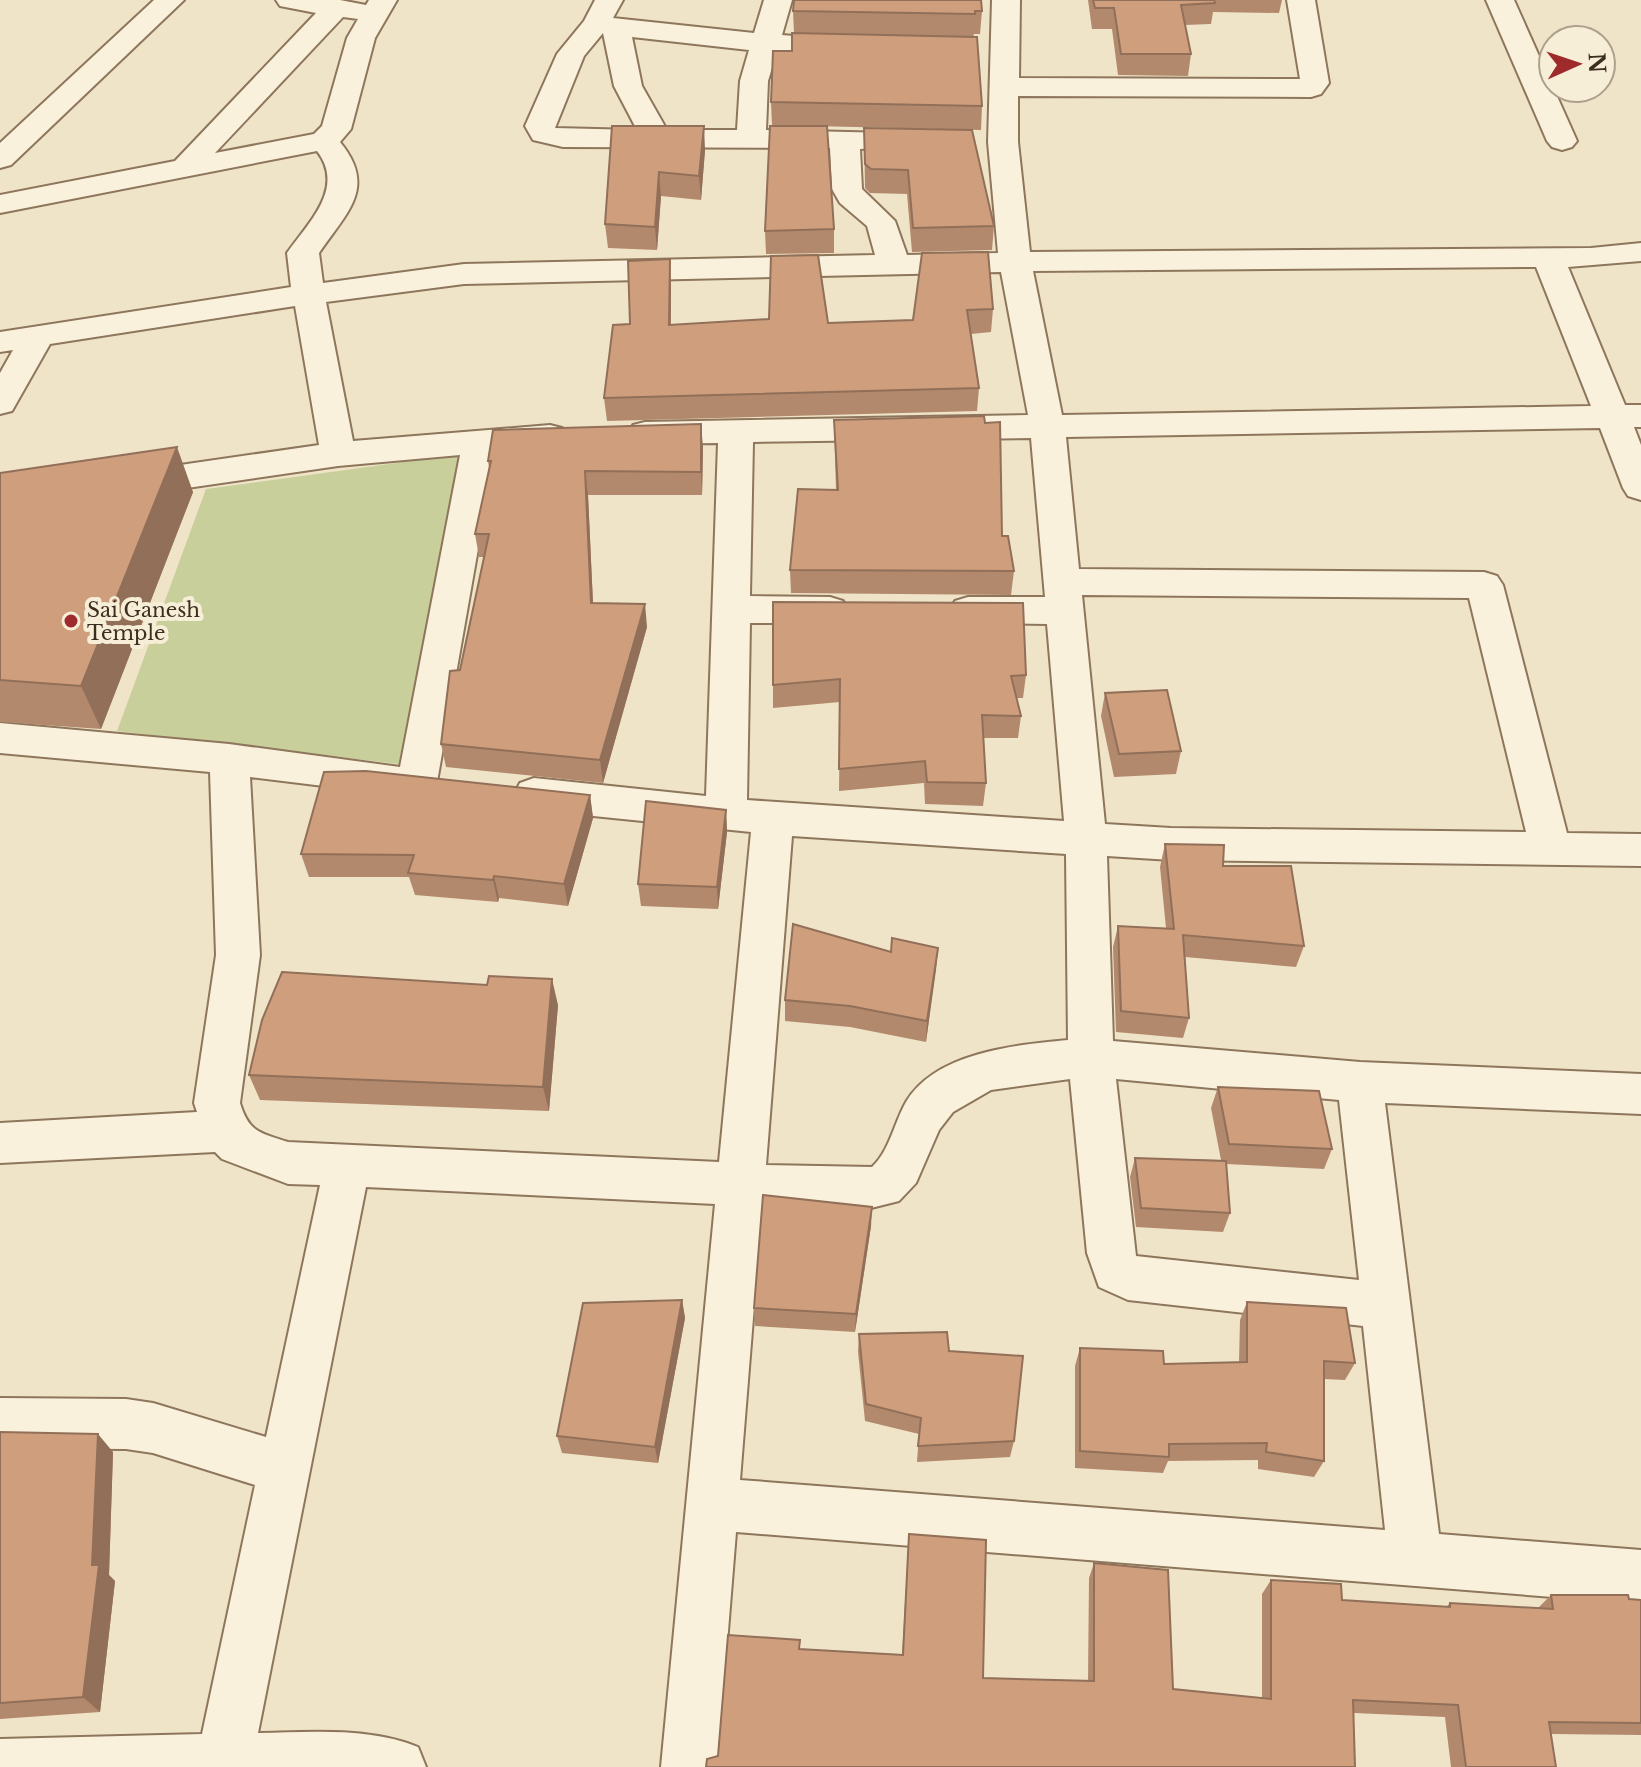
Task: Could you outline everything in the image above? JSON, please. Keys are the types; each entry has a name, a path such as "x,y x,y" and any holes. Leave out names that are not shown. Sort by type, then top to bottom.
{"street":[{"path":"0,159 170,0"},
{"path":"290,0 336,8 378,7"},
{"path":"751,137 750,106 778,0"},
{"path":"1006,0 1003,142 1015,262 1047,424 1086,839 1091,1058 1111,1253 1116,1271 1128,1278 1386,1306"},
{"path":"1004,87 1311,88 1315,83 1301,0"},
{"path":"1500,0 1562,141"},
{"path":"0,204 324,141 336,129 361,38 378,7"},
{"path":"183,170 336,8"},
{"path":"608,17 765,43 881,48"},
{"path":"608,17 571,54 540,126 543,134 563,138 751,137 940,141"},
{"path":"608,17 633,103 658,138"},
{"path":"973,50 1004,50"},
{"path":"845,139 847,189 851,197 880,221 893,264"},
{"path":"324,141 337,154 346,177 344,192 303,253 338,454"},
{"path":"972,141 1003,142"},
{"path":"0,342 308,294 464,274 1015,262 1548,257 1641,252"},
{"path":"1548,257 1626,417 1641,488"},
{"path":"0,403 38,336"},
{"path":"108,488 338,454 480,440 595,434 1047,424 1626,417"},
{"path":"726,813 736,431"},
{"path":"0,738 229,759 432,784 480,440"},
{"path":"938,610 1064,596 1484,585 1551,849"},
{"path":"731,609 858,610"},
{"path":"229,759 238,955 217,1103 225,1131 238,1145 288,1163 740,1185 859,1190 879,1188 893,1180 921,1115 939,1096 989,1072 1029,1062 1091,1058 1360,1082 1641,1094"},
{"path":"494,790 773,818 1171,844 1641,850"},
{"path":"689,1767 773,818"},
{"path":"1360,1082 1415,1559"},
{"path":"0,1143 225,1131"},
{"path":"224,1763 347,1166"},
{"path":"0,1423 126,1424 153,1428 284,1468"},
{"path":"714,1504 1641,1577"},
{"path":"0,1767 224,1763 398,1767"}],"green space":[{"path":"462,454 407,765 117,731 206,489"}],"building":[{"path":"794,0 981,0 982,11 975,11 975,14 793,11"},
{"path":"1093,0 1214,0 1215,3 1181,5 1191,54 1121,54 1114,8 1095,8"},
{"path":"792,33 977,37 982,106 771,102 773,51 792,51"},
{"path":"612,126 704,126 699,176 659,172 655,227 605,224"},
{"path":"770,126 827,126 834,229 765,231"},
{"path":"864,128 972,130 994,226 913,228 908,170 871,169 865,164"},
{"path":"988,252 993,309 967,310 979,388 604,398 613,325 630,324 628,261 670,259 669,325 769,319 771,256 818,255 828,323 913,320 922,253"},
{"path":"984,416 985,423 1000,422 1002,536 1008,536 1014,571 790,570 798,489 838,490 834,420"},
{"path":"701,424 701,472 585,471 591,603 645,604 600,760 441,744 450,671 460,670 489,534 475,534 491,461 488,461 493,430"},
{"name":"Sai Ganesh Temple","path":"177,447 81,686 0,680 0,473"},
{"path":"773,602 1023,603 1026,675 1011,676 1021,716 982,715 986,783 927,782 925,761 839,769 840,679 773,685"},
{"path":"1167,690 1181,751 1119,754 1105,693"},
{"path":"366,771 590,795 564,884 494,876 493,880 408,873 414,855 301,854 324,772"},
{"path":"646,801 726,810 717,887 638,884"},
{"path":"1165,844 1224,845 1223,866 1291,866 1304,946 1183,935 1189,1018 1121,1011 1118,926 1174,929"},
{"path":"793,924 891,952 892,938 938,948 927,1021 850,1006 785,1000"},
{"path":"282,972 487,985 489,976 552,979 543,1087 249,1075 262,1020"},
{"path":"1218,1087 1319,1091 1332,1149 1229,1144"},
{"path":"1135,1158 1226,1161 1230,1213 1141,1208"},
{"path":"763,1195 872,1207 856,1314 754,1308"},
{"path":"682,1300 655,1447 557,1436 583,1303"},
{"path":"1247,1302 1346,1308 1355,1363 1324,1361 1324,1461 1266,1452 1267,1443 1169,1444 1169,1457 1080,1451 1080,1348 1163,1351 1164,1364 1247,1362"},
{"path":"947,1332 949,1351 1023,1356 1014,1441 918,1446 921,1418 866,1404 859,1334"},
{"path":"0,1432 98,1434 92,1565 99,1565 83,1697 0,1703"},
{"path":"909,1534 986,1540 983,1678 1094,1681 1094,1563 1168,1570 1173,1689 1271,1699 1271,1580 1341,1584 1342,1600 1450,1607 1450,1603 1553,1609 1551,1595 1628,1595 1629,1599 1641,1600 1641,1723 1549,1722 1556,1767 1466,1767 1458,1705 1353,1700 1355,1767 706,1767 707,1759 718,1756 728,1635 800,1640 799,1649 903,1655"}],"place":[{"name":"Sai Ganesh Temple","path":"71,621"}]}
